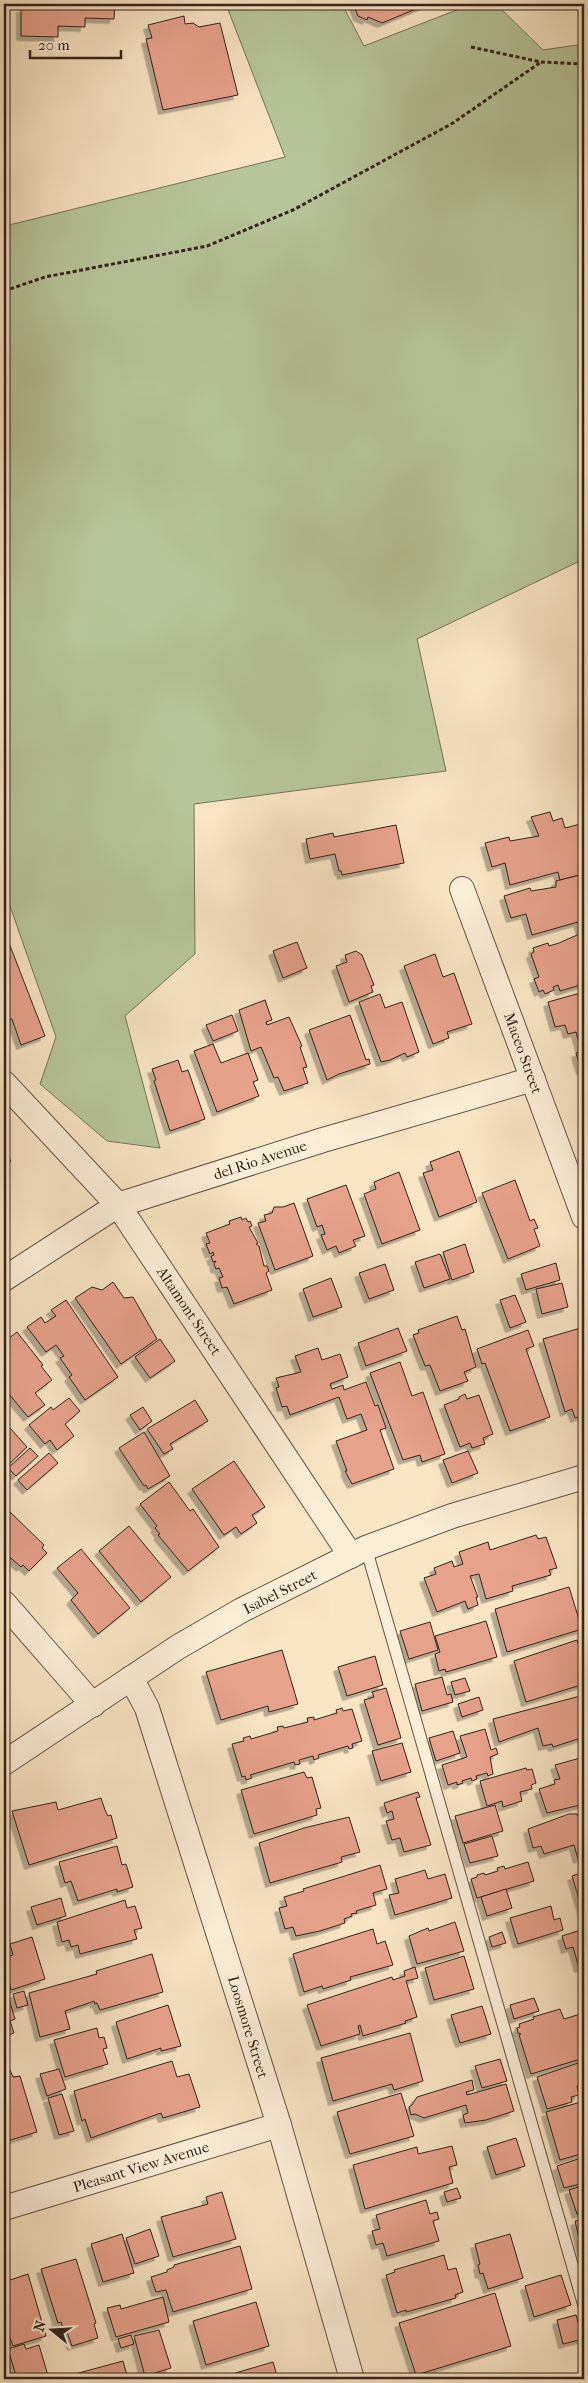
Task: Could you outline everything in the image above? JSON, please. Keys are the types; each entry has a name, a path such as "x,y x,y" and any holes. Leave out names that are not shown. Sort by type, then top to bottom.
{"street":[{"name":"Maceo Street","path":"462,889 584,1217"},
{"name":"del Rio Avenue","path":"4,1279 118,1205 322,1140 533,1079"},
{"name":"Altamont Street","path":"4,1083 118,1205 359,1552"},
{"name":"Isabel Street","path":"4,1763 178,1647 242,1610 359,1552 452,1516 584,1477"},
{"path":"4,1604 93,1705"},
{"name":"Loosmore Street","path":"131,1678 147,1708 278,2125 352,2379"},
{"name":"Pleasant View Avenue","path":"4,2208 278,2125"}],"lane":[{"path":"359,1552 584,2306"}],"path":[{"path":"470,47 541,62 584,64"},
{"path":"4,292 45,277 207,246 294,210 453,123 541,62"}],"green space":[{"path":"233,4 342,4 364,46 472,4 496,4 543,50 584,44 584,559 417,639 446,771 194,804 195,954 125,1016 160,1148 107,1141 40,1084 56,1037 4,889 4,224 5,226 285,157 227,7"}],"building":[{"path":"28,4 115,4 114,19 85,18 85,27 58,26 58,37 21,36 21,8 28,8"},
{"path":"353,4 428,4 382,23 368,17 367,20 358,16"},
{"path":"184,16 185,24 193,23 199,27 220,23 238,95 163,110 146,39 152,38 148,25"},
{"path":"550,812 553,821 562,818 565,828 584,823 584,874 560,880 558,872 510,885 505,863 492,867 485,843 509,837 510,841 539,836 531,817"},
{"path":"396,825 404,863 342,875 341,871 339,871 335,854 310,859 306,839 333,833 334,837"},
{"path":"584,874 584,930 581,931 578,922 532,935 526,914 511,918 504,896 530,888 531,891 556,887 556,881"},
{"path":"584,932 584,984 560,991 558,985 553,987 554,990 545,994 543,990 539,992 534,979 539,977 531,954 534,952 533,948 548,943 549,946 559,943"},
{"path":"297,942 307,968 283,978 273,951"},
{"path":"9,943 45,1036 21,1045 12,1019 4,1020 4,945"},
{"path":"356,951 362,955 374,985 371,986 373,992 349,1002 336,966 347,962 345,955"},
{"path":"435,954 443,977 454,973 472,1024 447,1032 449,1038 433,1044 404,966"},
{"path":"584,992 584,1069 581,1070 576,1053 581,1051 576,1032 568,1034 565,1025 555,1027 548,1002"},
{"path":"380,994 385,1008 402,1002 419,1052 407,1057 405,1053 381,1062 359,1002"},
{"path":"265,1000 272,1020 266,1022 267,1025 289,1017 302,1046 300,1047 307,1067 303,1068 308,1083 284,1091 278,1077 274,1078 261,1047 251,1051 239,1010"},
{"path":"232,1015 238,1031 213,1041 206,1025"},
{"path":"350,1015 366,1060 369,1059 370,1064 327,1080 309,1030"},
{"path":"213,1044 221,1063 248,1053 258,1080 253,1082 259,1096 217,1112 194,1051"},
{"path":"178,1060 182,1072 188,1070 205,1119 170,1131 152,1069"},
{"path":"4,1150 11,1161 4,1166"},
{"path":"459,1151 477,1202 439,1217 423,1173 433,1170 430,1162"},
{"path":"399,1172 420,1230 382,1244 364,1194 376,1189 374,1182"},
{"path":"515,1180 530,1221 534,1219 538,1228 534,1229 540,1246 508,1259 482,1193"},
{"path":"346,1185 365,1236 353,1240 356,1246 339,1253 336,1246 327,1250 321,1235 325,1234 322,1225 317,1227 307,1199"},
{"path":"294,1203 313,1256 275,1270 258,1223 266,1221 264,1215 272,1213 274,1207 283,1207"},
{"path":"241,1217 242,1220 246,1218 248,1222 250,1221 252,1226 249,1227 258,1243 256,1244 259,1246 264,1266 267,1266 269,1271 266,1273 272,1290 234,1304 227,1287 222,1288 219,1278 223,1277 219,1268 216,1269 214,1264 216,1261 213,1262 211,1256 214,1255 213,1252 210,1254 206,1244 210,1243 206,1233 230,1224 229,1221"},
{"path":"465,1244 474,1272 452,1280 443,1252"},
{"path":"440,1254 450,1279 424,1288 415,1262"},
{"path":"556,1263 560,1280 526,1290 521,1274"},
{"path":"385,1264 394,1290 369,1299 359,1273"},
{"path":"331,1278 342,1307 313,1317 303,1289"},
{"path":"113,1282 124,1298 133,1297 157,1339 121,1364 75,1298 92,1287 102,1290"},
{"path":"562,1283 568,1307 542,1314 536,1289"},
{"path":"515,1295 526,1322 510,1328 500,1300"},
{"path":"66,1300 118,1377 85,1400 69,1377 72,1375 60,1358 64,1356 56,1345 46,1352 27,1327 41,1317 45,1323 56,1316 51,1310"},
{"path":"457,1316 462,1330 465,1329 476,1367 464,1372 468,1381 440,1391 430,1365 425,1366 413,1335 419,1333 418,1330"},
{"path":"584,1327 584,1415 575,1418 572,1409 565,1412 543,1339"},
{"path":"398,1328 407,1351 366,1366 358,1343"},
{"path":"528,1330 534,1346 526,1349 550,1417 510,1431 485,1363 482,1364 477,1349"},
{"path":"17,1332 43,1365 41,1366 52,1380 35,1393 45,1405 28,1417 4,1388 4,1367 8,1364 4,1358 4,1342"},
{"path":"160,1339 175,1361 150,1378 135,1357"},
{"path":"318,1348 322,1360 340,1354 348,1377 330,1384 332,1389 343,1385 344,1390 366,1382 375,1406 378,1405 386,1428 380,1430 394,1469 352,1484 345,1471 347,1471 336,1441 367,1430 361,1414 347,1419 339,1397 290,1415 287,1406 282,1407 276,1388 279,1387 276,1378 301,1372 295,1356"},
{"path":"400,1362 412,1396 423,1392 445,1454 422,1462 420,1455 403,1460 370,1373"},
{"path":"465,1394 467,1399 479,1395 493,1434 483,1438 485,1444 472,1448 470,1443 460,1447 444,1405 459,1399 459,1397"},
{"path":"69,1398 80,1411 65,1424 74,1436 57,1450 50,1440 45,1444 29,1425 51,1407 53,1410"},
{"path":"195,1400 208,1421 170,1444 173,1449 164,1454 147,1429"},
{"path":"143,1407 152,1421 140,1430 130,1415"},
{"path":"10,1428 27,1447 6,1467 8,1468 4,1472 4,1434"},
{"path":"144,1432 170,1476 148,1489 146,1485 144,1486 119,1448"},
{"path":"30,1448 38,1456 16,1476 8,1468"},
{"path":"468,1451 478,1473 452,1483 443,1460"},
{"path":"49,1453 58,1463 27,1490 18,1480"},
{"path":"234,1461 265,1507 252,1515 257,1523 241,1534 236,1527 224,1535 192,1489"},
{"path":"169,1482 190,1511 193,1509 219,1547 188,1571 158,1535 160,1534 155,1528 157,1526 140,1504"},
{"path":"7,1509 44,1545 42,1548 47,1553 29,1571 23,1565 21,1567 4,1552 4,1512"},
{"path":"129,1526 171,1577 141,1602 99,1551"},
{"path":"536,1535 538,1539 546,1537 557,1568 549,1570 551,1575 512,1586 513,1591 486,1599 479,1574 470,1576 478,1597 476,1597 478,1605 468,1609 465,1601 437,1612 424,1578 436,1574 434,1568 452,1561 454,1567 463,1564 459,1552 488,1542 490,1550"},
{"path":"81,1549 130,1608 98,1634 71,1600 78,1593 57,1568"},
{"path":"569,1587 582,1629 507,1652 495,1609"},
{"path":"486,1621 497,1657 446,1672 445,1669 439,1671 435,1654 440,1652 435,1636"},
{"path":"430,1622 438,1650 409,1659 400,1631"},
{"path":"577,1640 584,1666 584,1684 526,1702 514,1661"},
{"path":"282,1650 298,1704 269,1712 268,1706 221,1720 206,1672"},
{"path":"375,1656 383,1685 347,1696 338,1667"},
{"path":"442,1677 447,1695 451,1694 453,1702 422,1711 415,1684"},
{"path":"465,1678 470,1691 455,1695 451,1682"},
{"path":"386,1688 401,1738 378,1745 364,1700 374,1697 372,1692"},
{"path":"584,1695 584,1737 553,1747 552,1744 543,1746 538,1728 499,1742 493,1719"},
{"path":"479,1697 483,1710 462,1717 458,1704"},
{"path":"342,1708 343,1711 352,1709 362,1741 352,1744 353,1748 349,1749 348,1746 318,1755 319,1758 314,1760 313,1756 299,1760 300,1764 295,1765 294,1762 250,1775 252,1778 246,1780 245,1776 242,1777 232,1744 244,1741 243,1738 250,1736 251,1739 278,1731 277,1727 283,1726 284,1728 308,1722 307,1718 314,1717 314,1720 337,1713 336,1710"},
{"path":"485,1729 491,1750 496,1748 498,1754 490,1757 493,1774 488,1776 487,1773 476,1776 477,1779 472,1781 471,1778 457,1785 457,1782 448,1785 442,1765 467,1757 460,1736"},
{"path":"453,1731 460,1753 436,1761 429,1738"},
{"path":"402,1743 411,1772 381,1781 372,1751"},
{"path":"584,1757 584,1804 547,1813 539,1789 555,1784 554,1780 560,1779 555,1765"},
{"path":"526,1768 527,1770 532,1769 536,1783 531,1785 532,1789 520,1792 522,1801 503,1807 502,1801 487,1806 480,1781"},
{"path":"304,1772 307,1778 312,1777 321,1808 316,1809 317,1815 254,1834 241,1790"},
{"path":"418,1792 420,1797 416,1798 431,1845 404,1852 400,1838 392,1840 386,1821 394,1819 392,1811 387,1813 384,1803"},
{"path":"101,1798 108,1816 111,1815 117,1838 29,1865 12,1811 56,1802 58,1810"},
{"path":"495,1805 503,1831 463,1843 455,1816"},
{"path":"569,1814 577,1814 578,1816 584,1814 584,1857 578,1859 574,1845 544,1854 541,1846 533,1848 528,1829"},
{"path":"349,1817 360,1852 341,1857 342,1862 270,1883 259,1843 304,1828"},
{"path":"492,1836 498,1856 470,1863 464,1844"},
{"path":"117,1846 122,1865 126,1864 133,1887 117,1892 117,1889 78,1901 71,1881 65,1883 59,1862"},
{"path":"528,1862 534,1881 477,1898 471,1879 477,1877 477,1875 498,1871 497,1868 504,1866 505,1869"},
{"path":"380,1865 387,1889 373,1893 376,1905 356,1911 357,1913 351,1914 352,1916 344,1919 345,1923 320,1931 296,1936 293,1927 285,1929 279,1908 287,1906 284,1897 304,1891 303,1889"},
{"path":"425,1870 428,1879 445,1874 452,1898 395,1915 389,1895 399,1893 395,1879"},
{"path":"584,1872 584,1916 572,1876"},
{"path":"506,1889 512,1908 487,1916 481,1897"},
{"path":"61,1898 66,1916 37,1925 31,1907"},
{"path":"125,1900 127,1908 135,1906 142,1928 134,1930 137,1939 80,1954 78,1945 71,1947 69,1940 62,1942 57,1922"},
{"path":"551,1906 554,1920 560,1918 563,1930 518,1944 510,1918"},
{"path":"455,1922 464,1951 417,1964 409,1936 428,1928 429,1931"},
{"path":"373,1929 377,1944 385,1941 393,1965 350,1977 351,1980 323,1989 322,1986 304,1992 293,1954"},
{"path":"584,1929 584,1967 579,1968 573,1947 566,1949 562,1936"},
{"path":"502,1932 506,1943 492,1947 489,1937"},
{"path":"32,1937 45,1979 11,1990 4,1958 13,1955 10,1944"},
{"path":"152,1954 163,1992 100,2010 94,2001 65,2011 70,2029 40,2037 29,1993 97,1974 96,1971"},
{"path":"464,1956 474,1989 434,2000 425,1968"},
{"path":"415,1967 418,1978 406,1981 417,2017 405,2021 406,2023 363,2036 360,2025 358,2026 360,2034 321,2046 307,2005 392,1977 393,1980 405,1976 404,1971"},
{"path":"24,1991 28,2005 17,2008 13,1994"},
{"path":"534,1998 539,2011 514,2019 510,2005"},
{"path":"9,1999 15,2019 10,2021 14,2033 4,2037 4,2001"},
{"path":"168,2005 181,2046 161,2051 161,2048 127,2059 116,2022"},
{"path":"482,2006 491,2034 460,2043 451,2015"},
{"path":"560,2009 564,2019 584,2013 584,2058 531,2074 519,2035 521,2034 518,2033 517,2028 520,2027 519,2024 534,2019 533,2017"},
{"path":"97,2028 99,2038 104,2037 107,2048 103,2049 108,2064 65,2077 54,2040"},
{"path":"410,2033 423,2081 394,2090 392,2084 333,2101 321,2058"},
{"path":"500,2059 507,2081 482,2088 475,2066"},
{"path":"172,2061 177,2077 189,2074 200,2107 163,2118 161,2113 91,2138 85,2119 82,2121 74,2091"},
{"path":"584,2061 584,2083 577,2086 579,2095 571,2097 572,2102 547,2109 537,2077"},
{"path":"59,2069 66,2089 47,2096 40,2074"},
{"path":"10,2070 13,2077 20,2076 37,2132 4,2142 4,2072"},
{"path":"472,2080 474,2090 466,2092 467,2095 506,2084 514,2111 486,2120 465,2123 463,2115 468,2113 466,2105 424,2118 415,2114 411,2115 409,2107 417,2097"},
{"path":"401,2093 414,2136 350,2154 337,2112"},
{"path":"62,2094 74,2131 59,2135 48,2098"},
{"path":"584,2101 584,2153 560,2160 546,2112"},
{"path":"516,2138 525,2166 496,2175 487,2147"},
{"path":"452,2146 457,2165 449,2167 453,2183 365,2209 353,2165 417,2147 418,2154"},
{"path":"581,2158 584,2169 584,2183 564,2188 557,2166"},
{"path":"584,2185 584,2212 577,2214 569,2190"},
{"path":"457,2188 461,2198 447,2202 444,2192"},
{"path":"222,2192 236,2239 173,2257 161,2217 208,2204 206,2197"},
{"path":"426,2200 430,2214 437,2212 439,2219 433,2221 439,2241 387,2256 383,2243 376,2245 372,2231 380,2229 376,2215"},
{"path":"584,2219 584,2260 575,2221"},
{"path":"150,2229 159,2256 135,2264 126,2238"},
{"path":"122,2234 134,2273 103,2282 91,2244"},
{"path":"510,2234 523,2278 488,2289 483,2273 480,2274 478,2265 480,2264 475,2244"},
{"path":"240,2246 252,2289 173,2312 166,2290 156,2292 151,2277 167,2272 174,2265"},
{"path":"444,2255 448,2270 456,2268 463,2292 455,2295 456,2298 397,2313 386,2275 395,2272 394,2270"},
{"path":"76,2259 96,2323 94,2324 98,2338 72,2346 61,2322 58,2323 41,2269"},
{"path":"28,2274 46,2336 13,2346 4,2322 4,2282"},
{"path":"561,2275 571,2305 534,2317 525,2286"},
{"path":"495,2293 511,2346 416,2375 399,2323"},
{"path":"163,2297 169,2322 116,2337 107,2308 120,2305 121,2309"},
{"path":"256,2302 269,2346 206,2365 193,2321"},
{"path":"576,2315 583,2339 563,2344 557,2320"},
{"path":"159,2330 171,2368 145,2376 134,2336"},
{"path":"131,2335 134,2344 121,2348 118,2339"},
{"path":"24,2344 26,2349 39,2345 49,2379 17,2379 8,2349"},
{"path":"123,2361 128,2379 76,2379 75,2374"},
{"path":"273,2362 278,2379 215,2379"}]}
